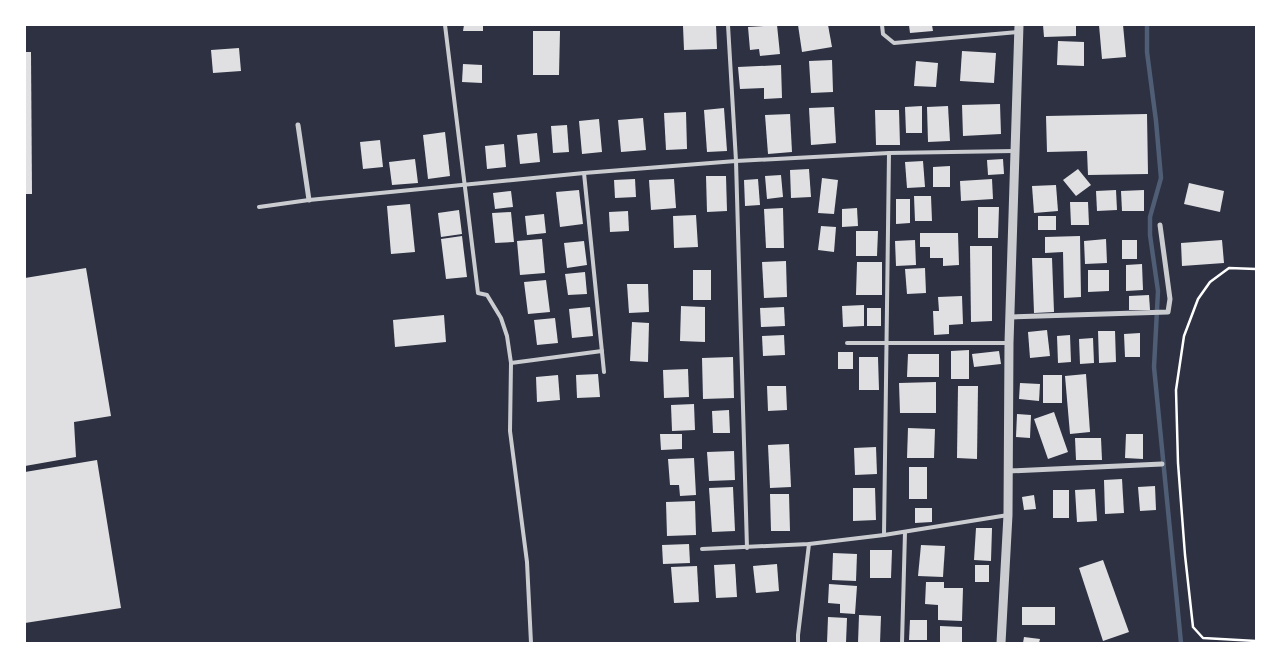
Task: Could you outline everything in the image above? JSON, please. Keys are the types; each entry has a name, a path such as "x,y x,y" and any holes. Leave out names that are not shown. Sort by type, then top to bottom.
{"street":[{"path":"1001,643 1008,515 1009,343 1019,28"},
{"path":"298,125 309,200"},
{"path":"1011,317 1168,312 1170,299 1160,224"},
{"path":"1009,471 1162,464"}],"lane":[{"path":"445,25 478,293 487,295 501,318 507,336 512,363 510,431 527,562 531,643"},
{"path":"728,25 736,160 747,548"},
{"path":"882,25 883,34 894,43 1019,28"},
{"path":"259,207 309,200 736,160 889,153 1014,151"},
{"path":"884,535 889,153"},
{"path":"584,173 604,372"},
{"path":"847,343 1009,343"},
{"path":"512,363 602,351"},
{"path":"702,549 809,544 905,532 1008,515"},
{"path":"902,643 905,532"},
{"path":"798,643 809,544"}],"path":[{"path":"1256,269 1229,268 1210,282 1198,299 1184,336 1176,390 1178,463 1193,627 1203,638 1256,641"}],"building":[{"path":"464,25 483,25 483,31 463,31"},
{"path":"716,25 717,49 684,50 683,26"},
{"path":"777,25 780,54 760,56 759,49 750,50 748,27"},
{"path":"798,25 828,25 832,47 802,52"},
{"path":"909,25 932,25 933,31 910,33"},
{"path":"1043,25 1076,25 1076,36 1044,37"},
{"path":"1099,25 1123,25 1126,57 1102,59"},
{"path":"533,31 560,31 559,75 533,75"},
{"path":"1058,41 1084,42 1084,66 1057,65"},
{"path":"239,48 241,71 213,73 211,50"},
{"path":"962,51 996,53 994,83 960,81"},
{"path":"25,52 31,52 32,194 25,194"},
{"path":"832,60 833,92 811,93 809,61"},
{"path":"916,61 938,63 936,87 914,86"},
{"path":"463,64 482,65 482,83 462,82"},
{"path":"781,65 782,98 764,99 764,88 740,89 738,67"},
{"path":"1000,104 1001,134 963,136 962,105"},
{"path":"922,106 922,133 906,133 905,107"},
{"path":"948,106 950,141 928,142 927,107"},
{"path":"834,107 836,143 811,145 809,108"},
{"path":"724,108 727,151 707,152 704,110"},
{"path":"875,110 899,110 900,145 876,145"},
{"path":"686,112 687,149 666,150 664,113"},
{"path":"790,114 792,152 768,154 765,115"},
{"path":"1147,114 1148,174 1088,175 1087,151 1047,152 1046,116"},
{"path":"643,118 646,150 621,152 618,120"},
{"path":"599,119 602,152 582,154 579,121"},
{"path":"567,125 569,152 553,153 551,126"},
{"path":"445,132 450,176 428,179 423,135"},
{"path":"537,133 540,162 520,164 517,135"},
{"path":"380,140 383,167 363,169 360,142"},
{"path":"504,144 506,167 487,169 485,146"},
{"path":"415,159 418,183 392,185 389,162"},
{"path":"1003,159 1004,174 988,175 987,160"},
{"path":"923,161 925,187 907,188 905,162"},
{"path":"950,166 950,187 933,187 933,167"},
{"path":"809,169 811,197 791,198 790,170"},
{"path":"1078,169 1091,185 1076,196 1063,180"},
{"path":"781,175 783,197 767,199 765,176"},
{"path":"706,176 726,176 727,211 707,212"},
{"path":"822,178 838,180 834,214 818,213"},
{"path":"635,179 636,197 615,198 614,180"},
{"path":"674,179 676,208 651,210 649,180"},
{"path":"758,179 760,205 745,206 744,180"},
{"path":"992,179 993,199 961,201 960,181"},
{"path":"1189,183 1224,191 1220,212 1184,204"},
{"path":"1056,185 1058,211 1034,213 1032,186"},
{"path":"579,190 583,224 560,227 556,192"},
{"path":"1116,190 1117,210 1097,211 1096,191"},
{"path":"1144,190 1144,211 1122,211 1121,191"},
{"path":"511,191 513,207 495,209 493,193"},
{"path":"914,196 931,196 932,221 915,221"},
{"path":"896,199 910,199 910,223 896,224"},
{"path":"1070,202 1088,202 1089,225 1071,225"},
{"path":"410,204 415,252 391,254 387,206"},
{"path":"978,207 999,207 998,238 978,238"},
{"path":"783,208 784,248 766,248 764,209"},
{"path":"857,208 858,226 842,227 842,209"},
{"path":"459,210 462,234 441,237 438,213"},
{"path":"628,211 629,231 610,232 609,212"},
{"path":"511,212 514,242 495,243 492,213"},
{"path":"544,214 546,233 527,235 525,216"},
{"path":"696,215 698,247 674,248 673,216"},
{"path":"1038,216 1056,216 1056,230 1038,230"},
{"path":"821,226 836,227 834,252 818,250"},
{"path":"856,231 878,231 877,256 856,256"},
{"path":"920,233 958,233 959,265 943,266 943,258 930,258 930,247 920,247"},
{"path":"462,236 467,277 446,279 441,239"},
{"path":"1080,236 1081,297 1064,298 1063,252 1045,253 1045,237"},
{"path":"542,239 545,273 520,275 517,241"},
{"path":"1106,239 1107,263 1085,264 1084,241"},
{"path":"915,240 916,265 896,266 895,241"},
{"path":"1122,240 1137,240 1137,259 1122,259"},
{"path":"1222,240 1224,263 1182,266 1181,243"},
{"path":"584,241 587,265 567,268 564,243"},
{"path":"970,246 992,246 992,321 971,322"},
{"path":"1032,258 1052,258 1054,312 1034,313"},
{"path":"786,261 787,297 764,298 762,262"},
{"path":"857,262 882,262 882,295 856,295"},
{"path":"1142,264 1143,290 1126,291 1126,265"},
{"path":"86,268 111,416 74,422 76,457 25,466 25,278"},
{"path":"925,268 926,293 907,294 905,269"},
{"path":"693,270 711,270 711,300 693,300"},
{"path":"1088,270 1109,270 1109,291 1088,292"},
{"path":"585,272 587,294 568,295 565,274"},
{"path":"546,280 550,312 528,314 524,282"},
{"path":"627,284 648,284 649,312 629,313"},
{"path":"1149,295 1150,310 1129,310 1129,296"},
{"path":"962,296 963,324 949,325 949,334 934,335 933,311 939,311 938,297"},
{"path":"864,305 864,326 843,327 842,306"},
{"path":"681,306 705,307 705,342 680,341"},
{"path":"590,307 593,336 572,338 569,309"},
{"path":"784,307 785,326 761,327 760,308"},
{"path":"867,308 881,308 881,326 867,326"},
{"path":"444,315 446,342 395,347 393,320"},
{"path":"555,318 558,343 537,345 534,320"},
{"path":"632,322 649,323 648,362 630,361"},
{"path":"1047,330 1050,356 1030,358 1028,332"},
{"path":"1098,331 1115,331 1116,362 1099,363"},
{"path":"1140,333 1140,357 1125,357 1124,334"},
{"path":"784,335 785,355 763,356 762,336"},
{"path":"1070,335 1071,362 1058,363 1057,336"},
{"path":"1093,338 1094,363 1080,364 1079,339"},
{"path":"969,350 969,379 951,379 951,351"},
{"path":"999,351 1001,364 974,367 972,354"},
{"path":"838,352 853,352 853,369 838,369"},
{"path":"908,354 939,354 939,377 907,377"},
{"path":"733,357 734,398 703,399 702,358"},
{"path":"859,357 878,357 879,390 859,390"},
{"path":"688,369 689,397 664,398 663,370"},
{"path":"598,374 600,397 577,398 576,375"},
{"path":"1086,374 1090,432 1070,434 1065,376"},
{"path":"558,375 560,400 537,402 536,377"},
{"path":"1043,375 1062,375 1062,403 1043,403"},
{"path":"936,382 936,413 900,413 899,383"},
{"path":"1020,383 1040,384 1039,401 1019,399"},
{"path":"767,386 786,386 787,410 768,411"},
{"path":"958,386 978,386 977,459 957,458"},
{"path":"694,404 695,430 672,431 671,405"},
{"path":"729,410 730,433 713,433 712,411"},
{"path":"1054,412 1068,452 1048,459 1034,419"},
{"path":"1017,414 1031,415 1030,438 1016,437"},
{"path":"908,428 935,429 934,458 907,458"},
{"path":"660,434 682,434 682,449 661,450"},
{"path":"1126,434 1143,434 1143,459 1125,458"},
{"path":"1075,438 1101,438 1102,460 1076,460"},
{"path":"789,444 791,487 770,488 768,445"},
{"path":"876,447 877,474 855,475 854,448"},
{"path":"734,451 735,480 709,481 707,452"},
{"path":"694,458 696,495 680,496 679,485 670,485 668,459"},
{"path":"97,460 121,608 25,623 25,472"},
{"path":"909,467 927,467 927,499 909,499"},
{"path":"1122,479 1124,513 1105,514 1104,480"},
{"path":"1155,486 1156,510 1140,511 1138,487"},
{"path":"733,487 735,531 712,532 709,488"},
{"path":"853,488 875,488 876,520 853,521"},
{"path":"1095,489 1097,521 1077,522 1075,490"},
{"path":"1053,490 1069,490 1069,518 1053,518"},
{"path":"770,494 789,494 790,531 771,531"},
{"path":"1034,495 1036,509 1024,510 1022,497"},
{"path":"695,501 696,535 667,536 666,502"},
{"path":"915,508 932,508 932,522 915,523"},
{"path":"976,528 992,528 991,561 974,560"},
{"path":"689,544 690,563 663,564 662,545"},
{"path":"921,545 945,546 943,577 918,576"},
{"path":"870,550 892,550 891,578 870,578"},
{"path":"833,553 857,554 856,581 832,580"},
{"path":"1103,560 1129,632 1103,641 1079,568"},
{"path":"735,564 737,597 716,598 714,565"},
{"path":"777,564 779,591 756,593 753,566"},
{"path":"975,565 989,565 989,582 975,582"},
{"path":"697,566 699,602 674,603 671,567"},
{"path":"926,582 944,582 944,588 963,588 962,621 938,620 938,605 925,604"},
{"path":"829,584 857,586 855,614 840,613 840,604 828,603"},
{"path":"1022,607 1055,607 1055,625 1022,625"},
{"path":"859,615 881,616 880,643 858,643"},
{"path":"828,617 847,618 846,643 827,643"},
{"path":"910,620 927,620 927,640 909,640"},
{"path":"940,626 962,627 962,643 940,643"},
{"path":"1024,637 1040,639 1039,643 1023,643"}],"waterway":[{"path":"1147,25 1147,52 1161,178 1150,217 1150,235 1158,291 1154,367 1181,643"}]}
